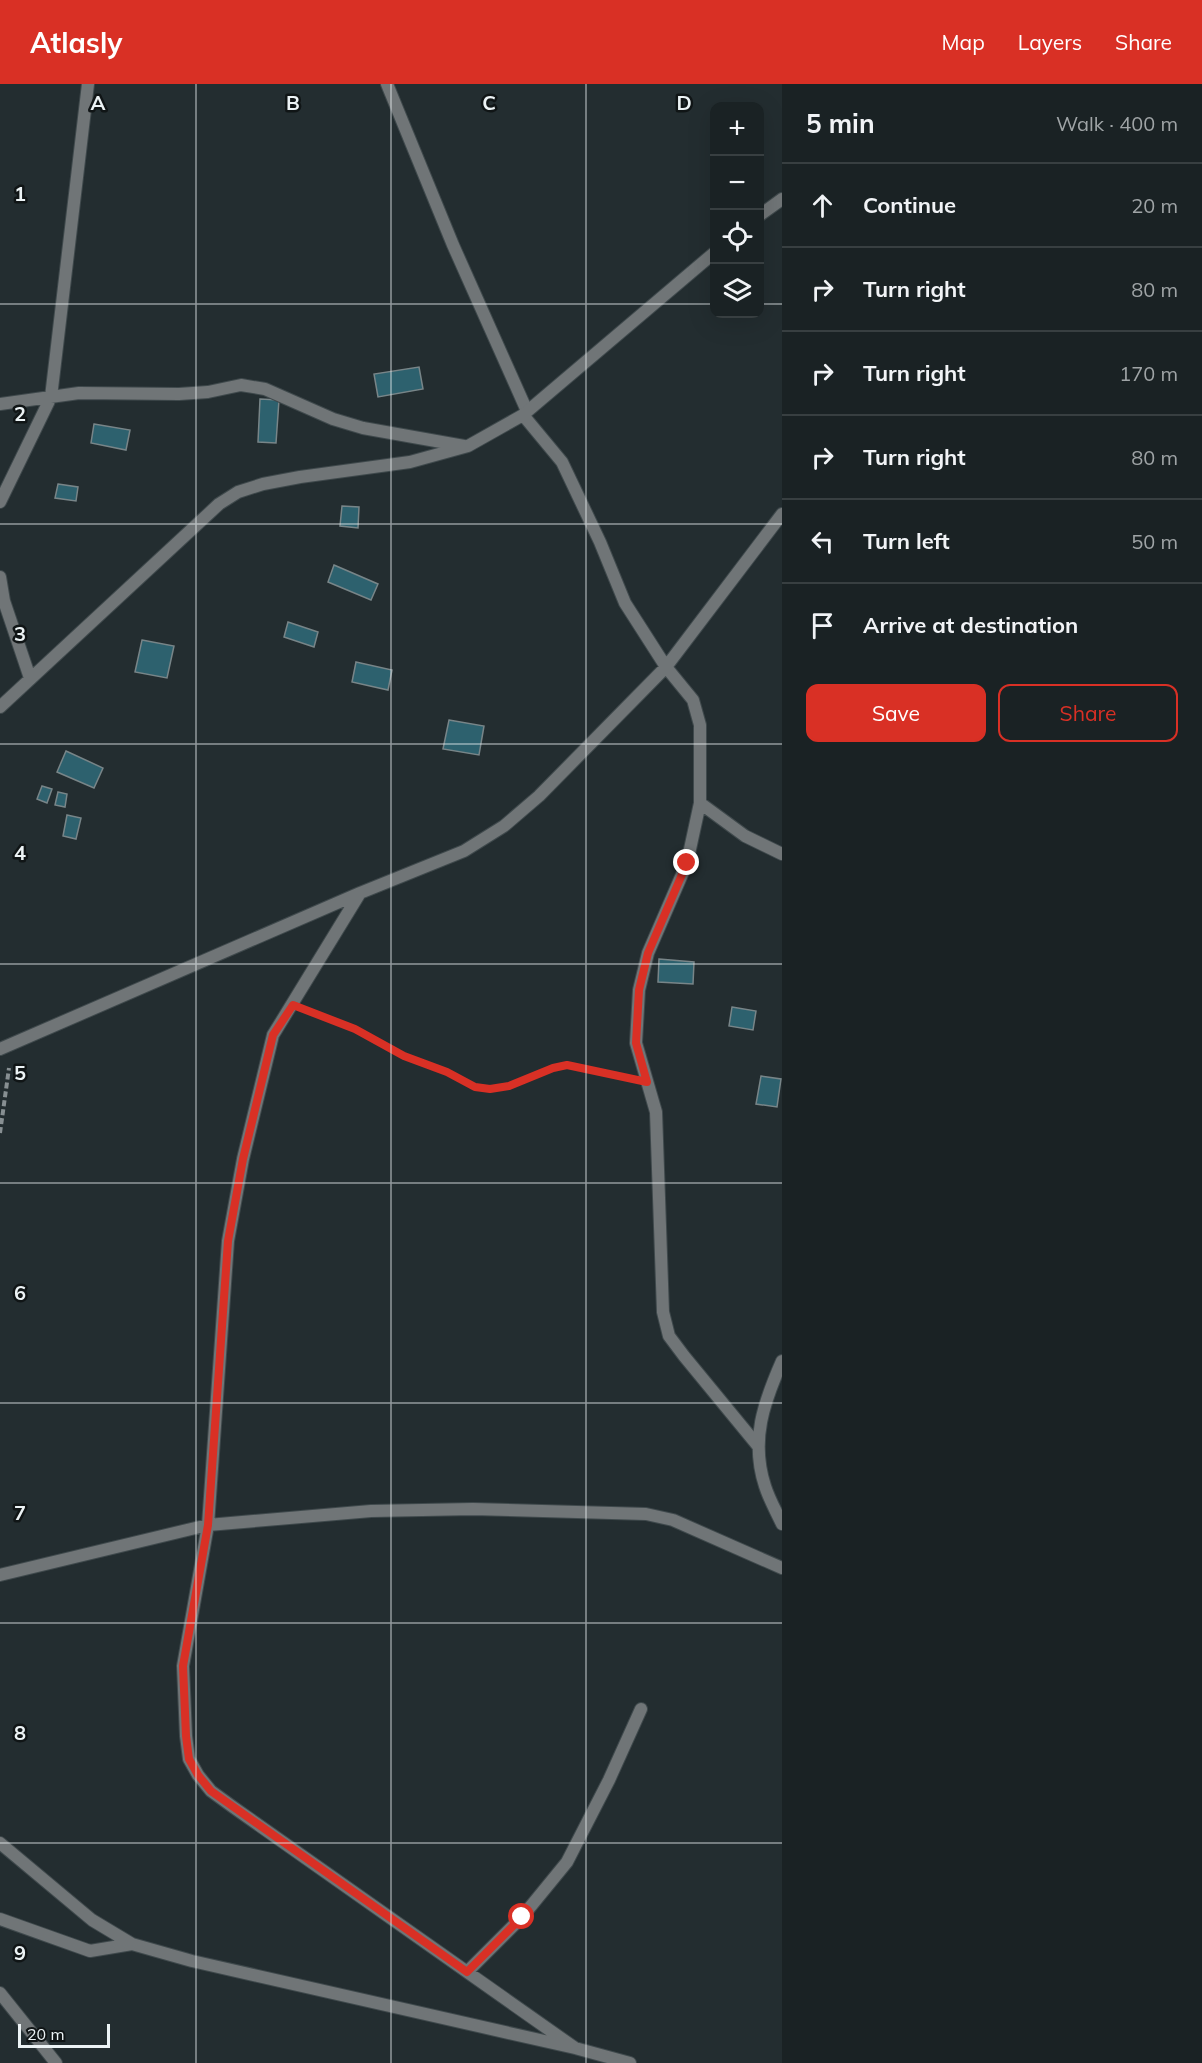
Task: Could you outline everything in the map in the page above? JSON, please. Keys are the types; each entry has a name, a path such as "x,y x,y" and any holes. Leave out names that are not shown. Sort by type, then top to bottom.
{"street":[{"path":"0,502 51,397 88,84"},
{"path":"387,84 525,413 562,462 600,542 625,603 666,667 693,700 700,725 700,803 687,863 648,953 639,990 636,1043 656,1112 663,1312 669,1336 758,1446"},
{"path":"764,212 782,199"},
{"path":"0,707 219,504 238,492 300,477 410,462 435,457 468,446 525,413 710,256"},
{"path":"0,404 79,393 179,394 208,392 241,385 253,386 265,389 333,419 363,428 468,446"},
{"path":"6,1047 464,850 504,826 539,796 666,667 782,514"},
{"path":"0,577 4,601 30,678"},
{"path":"700,803 745,836 782,854"},
{"path":"360,893 273,1035 243,1159 228,1241 208,1525 183,1666 189,1759 211,1791 575,2048"},
{"path":"782,1361 760,1417 758,1446 764,1485 782,1524"},
{"path":"0,1575 208,1525 371,1511 473,1509 645,1514 674,1520 782,1568"},
{"path":"467,1972 522,1917 567,1862 609,1780 641,1709"},
{"path":"0,1843 92,1920 132,1944 192,1961 575,2048 630,2063"},
{"path":"0,1918 90,1951 132,1944"},
{"path":"0,1994 56,2063"}],"path":[{"path":"293,1005 355,1029 404,1056 447,1072 475,1087 490,1089 509,1086 553,1068 567,1065 647,1082"},
{"path":"0,1133 6,1047"}],"building":[{"path":"419,367 423,389 378,397 374,374"},
{"path":"260,399 279,400 276,443 258,442"},
{"path":"94,424 130,430 126,450 91,443"},
{"path":"58,484 78,487 76,501 55,498"},
{"path":"342,506 359,507 358,528 340,526"},
{"path":"334,565 378,584 371,600 328,582"},
{"path":"288,622 318,632 314,647 284,637"},
{"path":"142,640 174,646 167,678 135,672"},
{"path":"356,662 392,670 388,690 352,682"},
{"path":"449,720 484,726 479,755 443,749"},
{"path":"66,751 103,768 94,788 57,772"},
{"path":"42,786 52,789 47,803 37,799"},
{"path":"58,792 67,794 65,807 55,805"},
{"path":"67,815 81,818 76,839 63,836"},
{"path":"659,959 694,962 693,984 658,982"},
{"path":"732,1007 756,1011 753,1030 729,1026"},
{"path":"761,1076 781,1079 777,1107 756,1104"}],"route":[{"path":"522,1917 467,1972 211,1791 189,1759 183,1666 208,1525 228,1241 243,1159 263,1071 273,1035 293,1005 355,1029 404,1056 447,1072 475,1087 490,1089 509,1086 553,1068 567,1065 647,1082 636,1043 639,990 648,953 687,863"}]}
